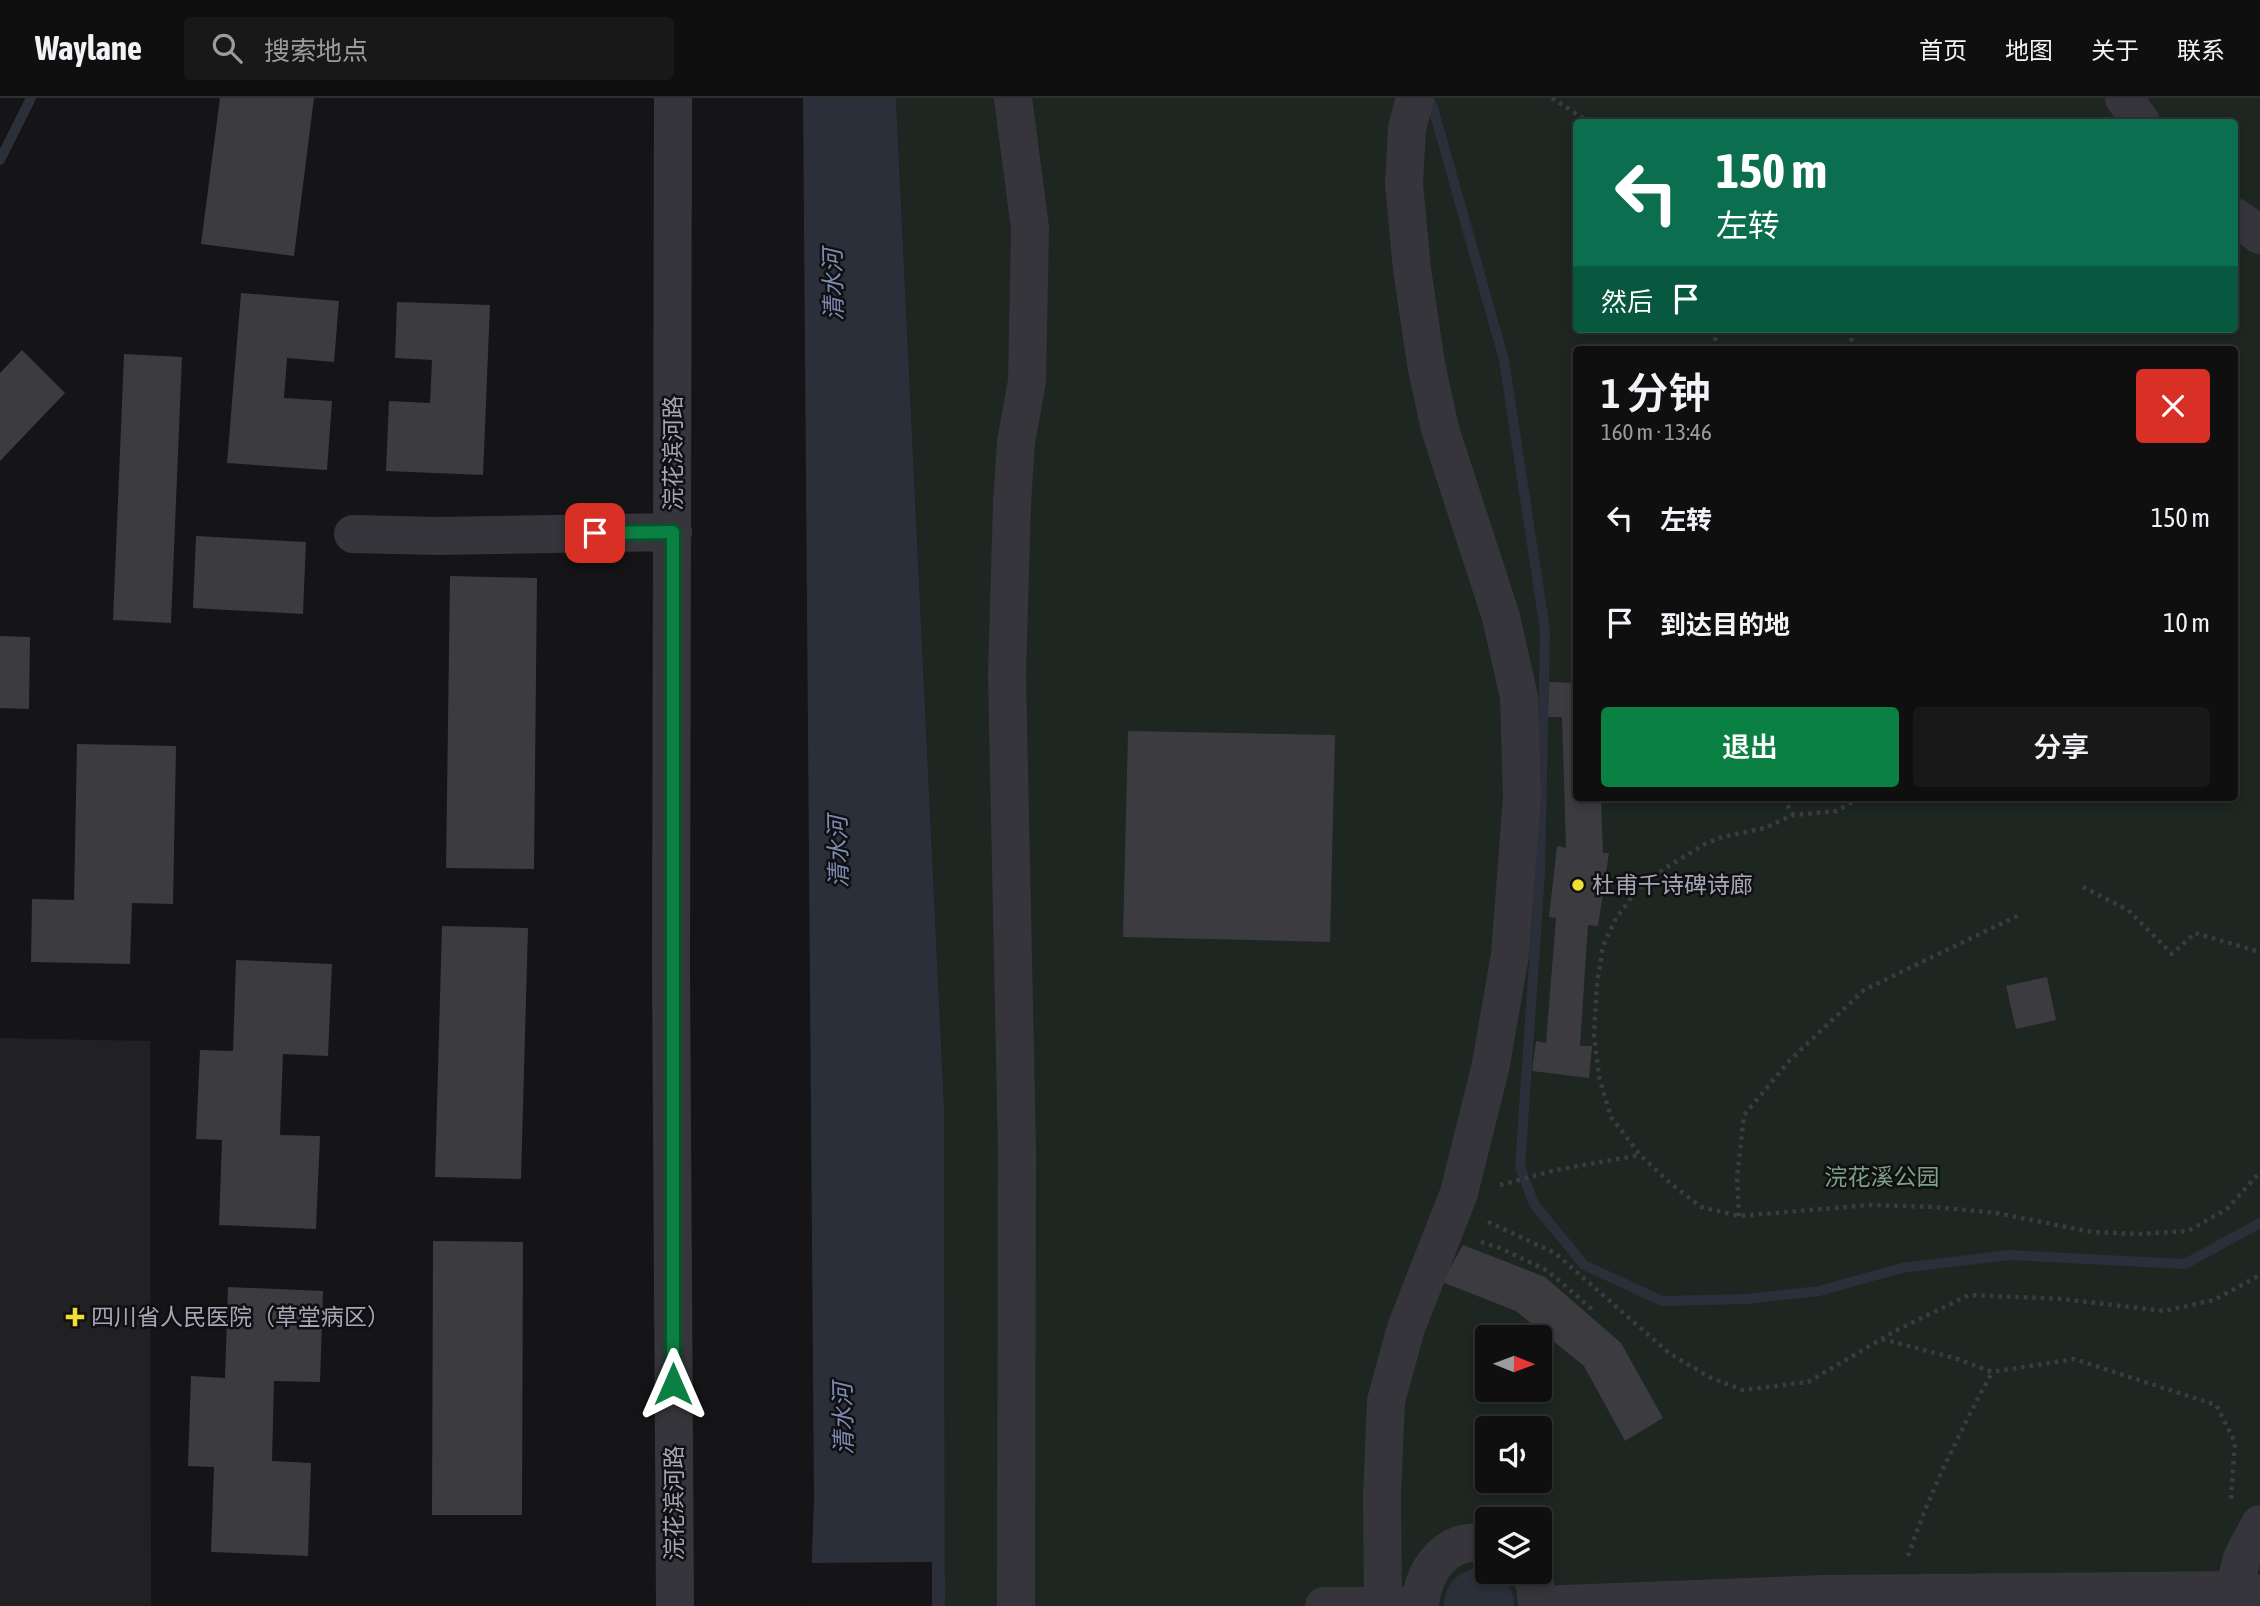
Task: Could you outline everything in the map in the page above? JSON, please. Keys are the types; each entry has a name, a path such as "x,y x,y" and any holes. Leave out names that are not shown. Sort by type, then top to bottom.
{"street":[{"name":"浣花滨河路","path":"673,98 671,996 675,1606"},
{"path":"1013,98 1030,228 1027,381 1016,442 1007,674 1019,1293 1016,1606"},
{"path":"1324,1606 1397,1606 1382,1496 1386,1401 1406,1328 1459,1194 1490,1069 1510,955 1522,797 1519,697 1501,617 1440,429 1426,364 1412,269 1404,184 1407,128 1415,98"},
{"path":"2124,98 2139,119"},
{"path":"2238,219 2260,235"},
{"path":"353,534 438,536 673,532"},
{"path":"1535,1594 2247,1592 2242,1558 2245,1513"},
{"path":"1420,1606 1422,1587 1429,1570 1442,1555 1459,1546 1475,1542"}],"path":[{"path":"1552,98 1584,119"},
{"path":"1785,801 1793,815"},
{"path":"1854,801 1837,811 1793,815 1765,828 1722,836 1705,844 1664,869 1638,889 1616,918 1603,946 1597,984 1594,1035 1599,1077 1611,1117 1640,1155 1670,1183 1701,1207 1739,1216 1870,1205 1935,1207 1996,1213 2092,1232 2137,1234 2188,1231 2227,1209 2260,1172"},
{"path":"2083,887 2128,910 2172,954 2196,933 2260,952"},
{"path":"1739,1216 1737,1178 1744,1115 1790,1060 1864,990 2019,915"},
{"path":"1512,1182 1556,1170 1640,1155"},
{"path":"1447,1225 1482,1219 1555,1253 1669,1353 1709,1377 1743,1390 1808,1382 1881,1338 1969,1295 2063,1298 2164,1311 2214,1300 2260,1275"},
{"path":"1447,1225 1464,1237 1500,1248 1548,1271 1594,1311"},
{"path":"1881,1338 1958,1359 1992,1372 2074,1359 2216,1405 2235,1442 2245,1513"},
{"path":"1896,1593 1933,1488 1992,1372"}],"shaded area":[{"name":"四川省人民医院（草堂病区）","path":"0,1038 150,1041 151,1606 0,1606"}],"green space":[{"name":"浣花溪公园","path":"896,98 2260,98 2260,1606 945,1606 944,1105"}],"water":[{"name":"清水河","path":"803,98 896,98 944,1105 945,1606 810,1606 814,1501"},
{"path":"1475,1568 1475,1584 1507,1584 1515,1606 1444,1606 1449,1586 1463,1573"}],"pier":[{"path":"932,1562 932,1606 807,1606 808,1563"}],"building":[{"path":"220,98 314,98 294,256 201,244"},
{"path":"241,293 339,301 334,362 287,358 284,398 332,401 327,470 227,463"},
{"path":"397,302 490,305 483,475 386,471 389,401 430,403 432,360 395,358"},
{"path":"22,350 65,393 0,461 0,373"},
{"path":"124,354 182,357 171,623 113,620"},
{"path":"196,536 306,542 303,614 193,608"},
{"path":"450,576 537,578 534,869 446,868"},
{"path":"0,636 30,637 29,709 0,708"},
{"name":"杜甫千诗碑诗廊","path":"1549,682 1573,683 1573,801 1601,801 1603,853 1609,853 1598,926 1588,925 1580,1046 1592,1046 1589,1078 1532,1071 1536,1041 1546,1043 1556,918 1549,917 1557,846 1566,848 1562,717 1548,717"},
{"path":"1128,731 1335,735 1330,942 1123,937"},
{"path":"77,744 176,746 173,904 132,903 130,964 31,962 32,899 74,900"},
{"path":"442,926 528,928 521,1179 435,1177"},
{"path":"236,960 332,964 328,1056 283,1054 280,1135 320,1136 316,1229 219,1225 222,1140 196,1139 200,1050 233,1051"},
{"path":"2047,977 2056,1020 2016,1029 2006,986"},
{"path":"433,1241 523,1242 522,1515 432,1515"},
{"path":"1463,1245 1545,1277 1621,1343 1663,1418 1625,1441 1584,1366 1552,1340 1552,1325 1533,1325 1516,1311 1442,1282"},
{"path":"228,1287 323,1291 320,1382 274,1381 272,1461 311,1463 308,1556 211,1552 214,1467 188,1466 191,1376 225,1378"}],"waterway":[{"path":"0,160 31,98"},
{"path":"1432,104 1504,360 1545,630 1540,874 1520,1167 1534,1204 1584,1265 1662,1301 1747,1299 1819,1291 1902,1268 2009,1255 2185,1264 2260,1223"}],"place":[{"name":"杜甫千诗碑诗廊","path":"1578,885"},
{"name":"四川省人民医院（草堂病区）","path":"75,1317"}],"route":[{"path":"595,533 673,532 673,1384"}]}
